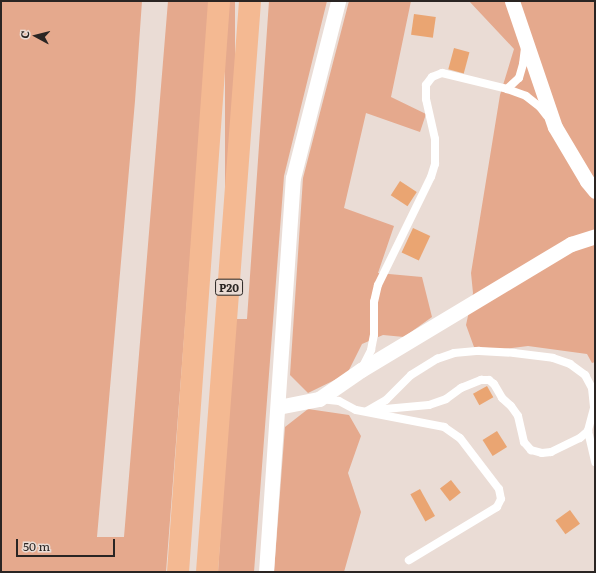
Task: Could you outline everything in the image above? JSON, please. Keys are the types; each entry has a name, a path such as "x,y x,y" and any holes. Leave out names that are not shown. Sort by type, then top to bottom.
{"main road":[{"name":"Р20","path":"178,572 219,1"},
{"name":"Р20","path":"207,572 250,1"}],"street":[{"path":"266,572 293,178 338,1"},
{"path":"512,1 555,127 587,181 595,191"},
{"path":"278,407 319,399 361,370 571,244 595,236"}],"lane":[{"path":"507,89 519,78 523,64 525,41"},
{"path":"361,370 371,350 374,335 374,302 378,285 431,178 435,164 435,139 426,98 426,85 432,77 442,74 507,89 526,96 540,107 555,127"},
{"path":"367,411 386,400 411,375 437,359 454,353 514,353 553,358 570,364 585,375 592,388 594,408 588,431 595,462"},
{"path":"367,411 429,405 446,399 461,388 481,380 489,380 494,384 502,398 511,406 518,416 524,442 531,450 542,453 551,452 580,438 588,431"},
{"path":"319,399 339,401 356,410 444,427 460,438 499,489 501,499 497,507 409,560"}],"shaded area":[{"path":"1,1 142,1 135,101 97,537 124,537 168,1 210,1 166,572 1,572"},
{"path":"225,1 235,1 235,572 225,572"},
{"path":"269,1 327,1 284,176 254,572 218,572 234,319 247,319"},
{"path":"349,1 411,1 391,97 426,114 420,132 366,113 344,208 394,226 378,273 422,277 432,317 404,337 383,335 362,344 347,374 308,393 290,375 303,178"},
{"path":"469,1 595,1 595,362 592,363 587,354 528,346 504,349 474,347 466,325 473,293 471,273 500,95 514,49"},
{"path":"308,409 349,415 361,436 348,473 361,512 344,572 274,572 285,427"}],"building":[{"path":"414,14 436,17 433,38 411,35"},
{"path":"454,48 469,52 464,73 448,69"},
{"path":"400,181 417,192 408,206 391,195"},
{"path":"413,228 430,236 419,261 402,252"},
{"path":"487,386 493,397 479,405 473,394"},
{"path":"497,431 507,447 493,456 483,440"},
{"path":"451,480 461,493 450,501 440,489"},
{"path":"420,489 435,516 425,521 410,494"},
{"path":"570,510 580,524 565,534 555,521"}]}
